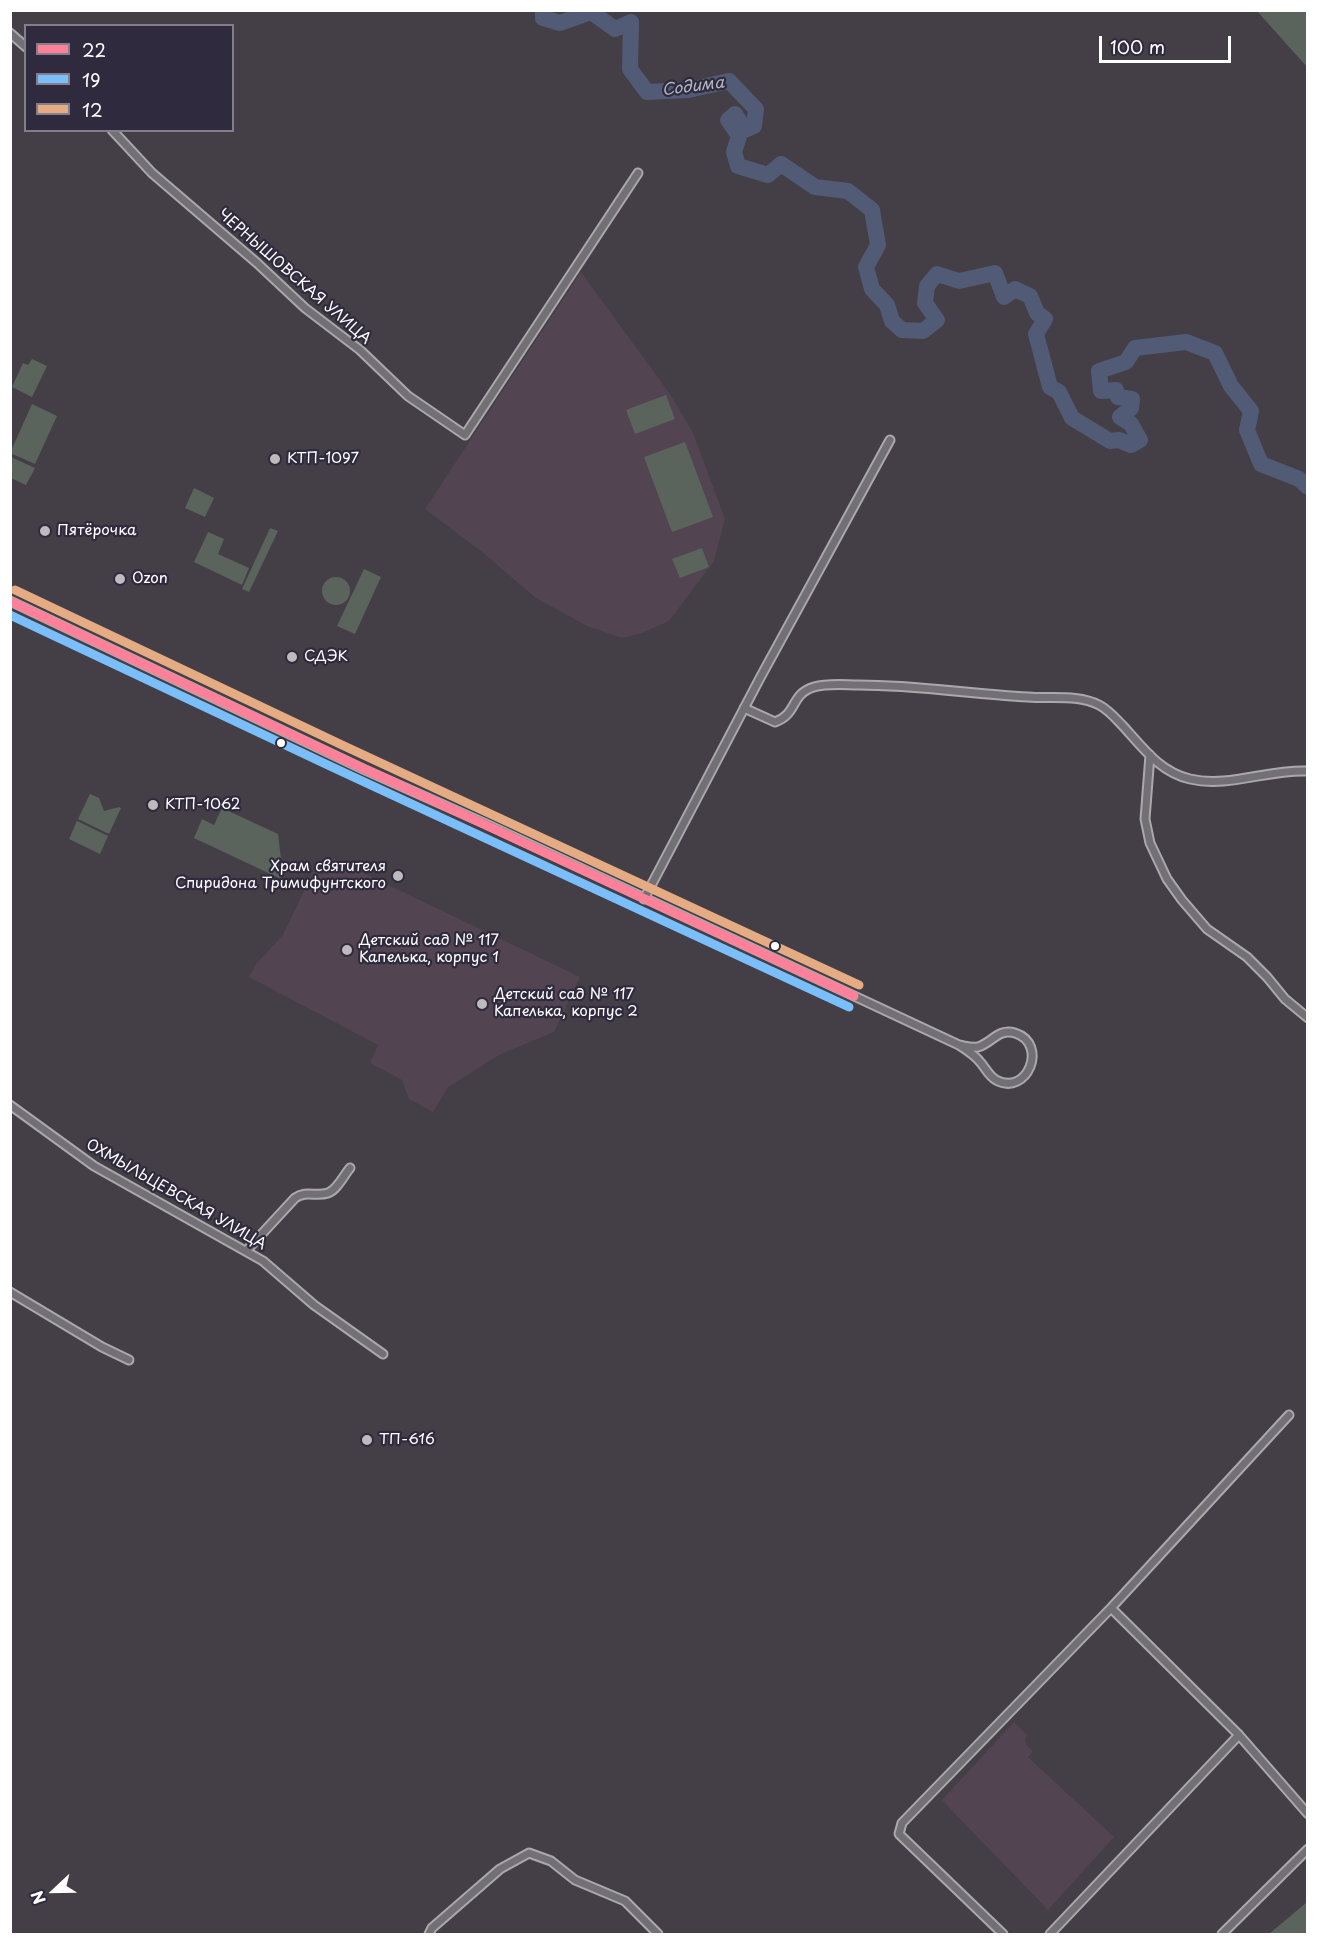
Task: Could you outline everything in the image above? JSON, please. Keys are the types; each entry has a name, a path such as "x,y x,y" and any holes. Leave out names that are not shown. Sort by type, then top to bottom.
{"street":[{"path":"10,33 24,45"},
{"name":"ЧЕРНЫШОВСКАЯ УЛИЦА","path":"114,132 152,173 257,263 305,308 360,350 408,396 465,435 638,173"},
{"path":"644,899 744,708 890,440"},
{"path":"10,601 326,752 486,824 959,1045 976,1058 991,1077 1004,1083 1022,1078 1029,1072 1033,1063 1033,1053 1029,1044 1023,1037 1014,1033 1000,1033 980,1046 959,1045"},
{"path":"744,708 775,722 784,719 801,693 815,687 837,685 898,685 1076,699 1102,706 1165,770 1178,776 1207,782 1308,771"},
{"path":"1150,755 1145,819 1150,843 1167,879 1207,929 1247,957 1285,999 1308,1018"},
{"name":"ОХМЫЛЬЦЕВСКАЯ УЛИЦА","path":"10,1105 94,1166 263,1261 314,1305 383,1354"},
{"path":"246,1251 300,1195 328,1193 350,1168"},
{"path":"10,1292 102,1347 129,1360"},
{"path":"1003,1935 899,1834 902,1823 1111,1608 1289,1415"},
{"path":"1111,1608 1239,1735 1308,1814"},
{"path":"1050,1935 1239,1735"},
{"path":"1222,1935 1304,1856 1308,1849"},
{"path":"429,1935 432,1928 500,1869 529,1853 551,1861 576,1880 625,1901 658,1935"}],"shaded area":[{"path":"1257,11 1307,11 1307,67"},
{"path":"581,272 670,394 693,433 725,519 714,561 669,621 642,633 622,638 587,626 536,598 482,552 425,509"},
{"path":"32,359 47,366 32,397 12,387 23,363 28,365"},
{"path":"666,395 675,419 635,434 626,410"},
{"path":"32,404 57,416 35,464 10,453"},
{"path":"685,442 713,517 672,532 644,457"},
{"path":"11,457 35,468 26,485 11,478"},
{"path":"194,488 214,498 205,517 185,508"},
{"path":"270,528 278,531 249,592 242,589"},
{"path":"208,532 224,539 218,554 249,568 242,585 194,562"},
{"path":"702,548 709,567 680,578 672,559"},
{"path":"364,569 381,577 355,634 337,626"},
{"path":"336,577 346,581 350,591 346,601 336,605 326,601 322,591 326,581"},
{"path":"90,794 99,798 104,811 121,808 109,834 78,819"},
{"path":"222,808 278,834 283,875 281,879 194,838 202,819 214,825"},
{"path":"77,821 108,836 100,854 69,839"},
{"path":"332,858 580,977 554,1032 501,1054 448,1087 433,1112 409,1099 402,1080 370,1063 378,1045 249,977 256,964 283,935 314,870 323,875"},
{"path":"1014,1722 1027,1735 1026,1745 1033,1751 1028,1757 1114,1837 1048,1910 942,1800"},
{"path":"1307,1902 1307,1934 1269,1934"}],"waterway":[{"name":"Содима","path":"543,10 543,18 560,23 591,12 615,29 631,22 630,69 647,92 688,90 729,81 756,109 754,126 745,130 735,114 728,120 739,136 734,152 738,166 768,175 781,164 815,187 848,191 872,210 878,245 866,267 872,289 887,305 892,321 902,330 923,331 937,320 925,303 927,286 937,274 959,281 995,273 1004,297 1015,289 1030,296 1037,313 1045,319 1036,334 1050,387 1059,392 1072,418 1110,441 1119,440 1131,445 1140,440 1131,424 1120,417 1131,408 1132,399 1118,397 1116,390 1101,391 1099,371 1126,362 1135,348 1186,342 1215,353 1231,386 1251,411 1247,430 1261,464 1299,479 1308,487"}],"transit line":[{"name":"12","path":"15,590 859,985"},
{"name":"22","path":"10,601 854,996"},
{"name":"19","path":"10,615 849,1007"}],"place":[{"name":"КТП-1097","path":"275,459"},
{"name":"Пятёрочка","path":"45,531"},
{"name":"Ozon","path":"120,579"},
{"name":"СДЭК","path":"292,657"},
{"name":"КТП-1062","path":"153,805"},
{"name":"Храм святителя Спиридона Тримифунтского","path":"398,876"},
{"name":"Детский сад № 117 Капелька, корпус 1","path":"347,950"},
{"name":"Детский сад № 117 Капелька, корпус 2","path":"482,1004"},
{"name":"ТП-616","path":"367,1440"}]}
